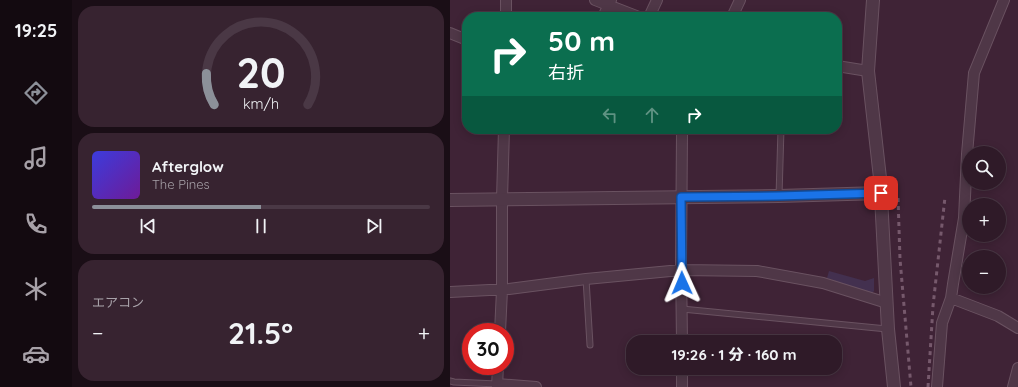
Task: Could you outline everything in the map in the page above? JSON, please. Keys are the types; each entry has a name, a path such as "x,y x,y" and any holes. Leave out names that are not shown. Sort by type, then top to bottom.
{"street":[{"path":"506,0 506,12"},
{"path":"595,0 610,3 629,12"},
{"path":"651,12 657,0"},
{"path":"734,12 740,0"},
{"path":"873,0 868,71 881,193 886,303 894,387"},
{"path":"937,387 942,323 951,298 964,218 967,154 974,73 1004,0"},
{"path":"606,12 610,3"},
{"path":"450,33 462,38"},
{"path":"842,67 868,71"},
{"path":"500,323 504,134"},
{"path":"682,134 682,335"},
{"path":"450,200 778,196 881,193"},
{"path":"450,292 502,290 586,279 681,270 757,271 823,283 886,303"},
{"path":"951,298 998,316 1018,328"},
{"path":"1013,387 1018,368"},
{"path":"498,375 497,386 536,387"},
{"path":"682,375 682,387"}],"lane":[{"path":"778,196 781,134"},
{"path":"586,279 590,344"},
{"path":"682,309 888,329"},
{"path":"450,381 497,386"}],"shaded area":[{"path":"829,271 865,281 874,278 874,291 871,294 827,278"}],"railway":[{"path":"928,387 933,306 945,197"},
{"path":"898,198 900,259 911,387"}],"route":[{"path":"682,283 681,197 881,193"}]}
